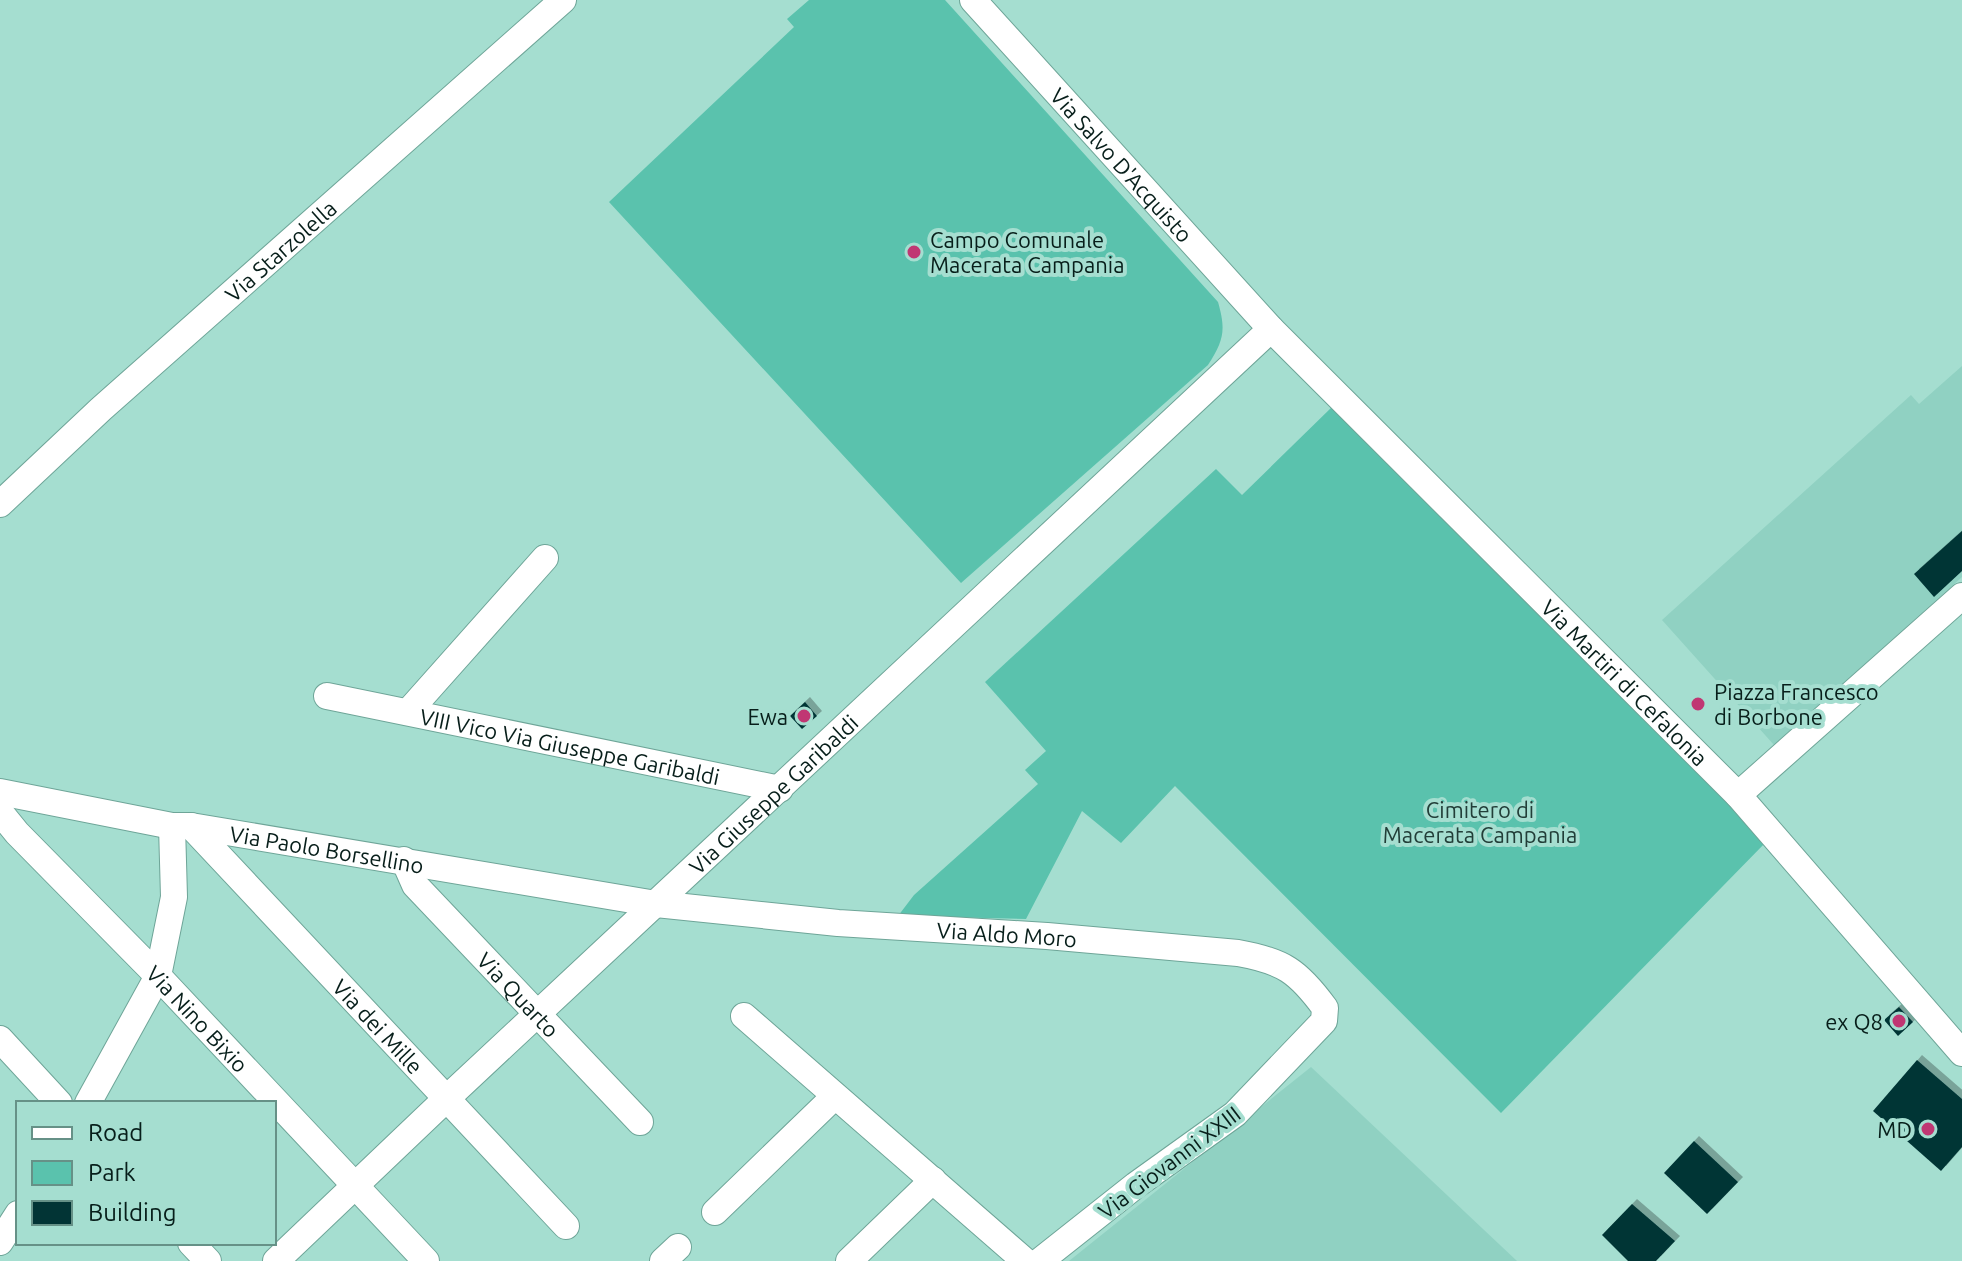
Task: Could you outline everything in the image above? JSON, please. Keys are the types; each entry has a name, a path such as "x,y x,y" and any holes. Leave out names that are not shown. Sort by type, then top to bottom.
{"street":[{"name":"Via Starzolella","path":"0,504 101,409 563,0"},
{"name":"Via Salvo D'Acquisto","path":"973,0 1271,329"},
{"name":"Via Giuseppe Garibaldi","path":"276,1261 1271,329"},
{"name":"Via Martiri di Cefalonia","path":"1271,329 1738,795 1962,1053"},
{"name":"VIII Vico Via Giuseppe Garibaldi","path":"408,712 545,558"},
{"path":"1738,795 1962,596"},
{"name":"VIII Vico Via Giuseppe Garibaldi","path":"327,696 780,789"},
{"name":"Via Paolo Borsellino","path":"0,792 181,826 404,860 656,904"},
{"name":"Via Nino Bixio","path":"0,812 276,1101"},
{"path":"89,1101 158,976 174,897 181,826"},
{"name":"Via dei Mille","path":"181,826 566,1226"},
{"name":"Via Quarto","path":"404,860 415,885 640,1122"},
{"name":"Via Aldo Moro","path":"656,904 838,923 1047,936 1263,957 1285,965 1311,988 1325,1008 1324,1021"},
{"path":"744,1016 1025,1261"},
{"name":"Via Giovanni XXIII","path":"1040,1261 1136,1185 1235,1114 1324,1021"},
{"path":"0,1039 57,1101"},
{"path":"715,1212 835,1096"},
{"name":"Via Nino Bixio","path":"276,1101 426,1261"},
{"path":"849,1261 933,1180"},
{"path":"0,1242 16,1217"},
{"path":"193,1245 208,1261"}],"shaded area":[{"path":"1962,366 1962,577 1774,745 1662,620 1911,395 1919,404"},
{"path":"1311,1067 1517,1261 1069,1261"}],"green space":[{"name":"Campo Comunale Macerata Campania","path":"809,0 945,0 1218,302 1222,335 1208,365 961,583 609,202 794,27 787,19"},
{"name":"Cimitero di Macerata Campania","path":"1333,406 1679,748 1766,842 1501,1113 1175,786 1121,843 1082,811 1026,919 898,916 914,895 1038,784 1025,770 1046,751 985,682 1216,469 1242,495"}],"building":[{"path":"1962,531 1962,571 1934,597 1914,574"},
{"path":"805,702 817,716 802,729 790,716"},
{"name":"ex Q8","path":"1899,1007 1913,1022 1898,1036 1884,1020"},
{"name":"MD","path":"1917,1060 1962,1099 1962,1147 1941,1171 1873,1111"},
{"path":"1694,1141 1738,1182 1707,1214 1664,1173"},
{"path":"1632,1204 1675,1241 1656,1261 1628,1261 1602,1235"}],"place":[{"name":"Campo Comunale Macerata Campania","path":"914,252"},
{"name":"Piazza Francesco di Borbone","path":"1698,704"},
{"name":"Ewa","path":"804,716"},
{"name":"ex Q8","path":"1899,1021"},
{"name":"MD","path":"1928,1129"}]}
